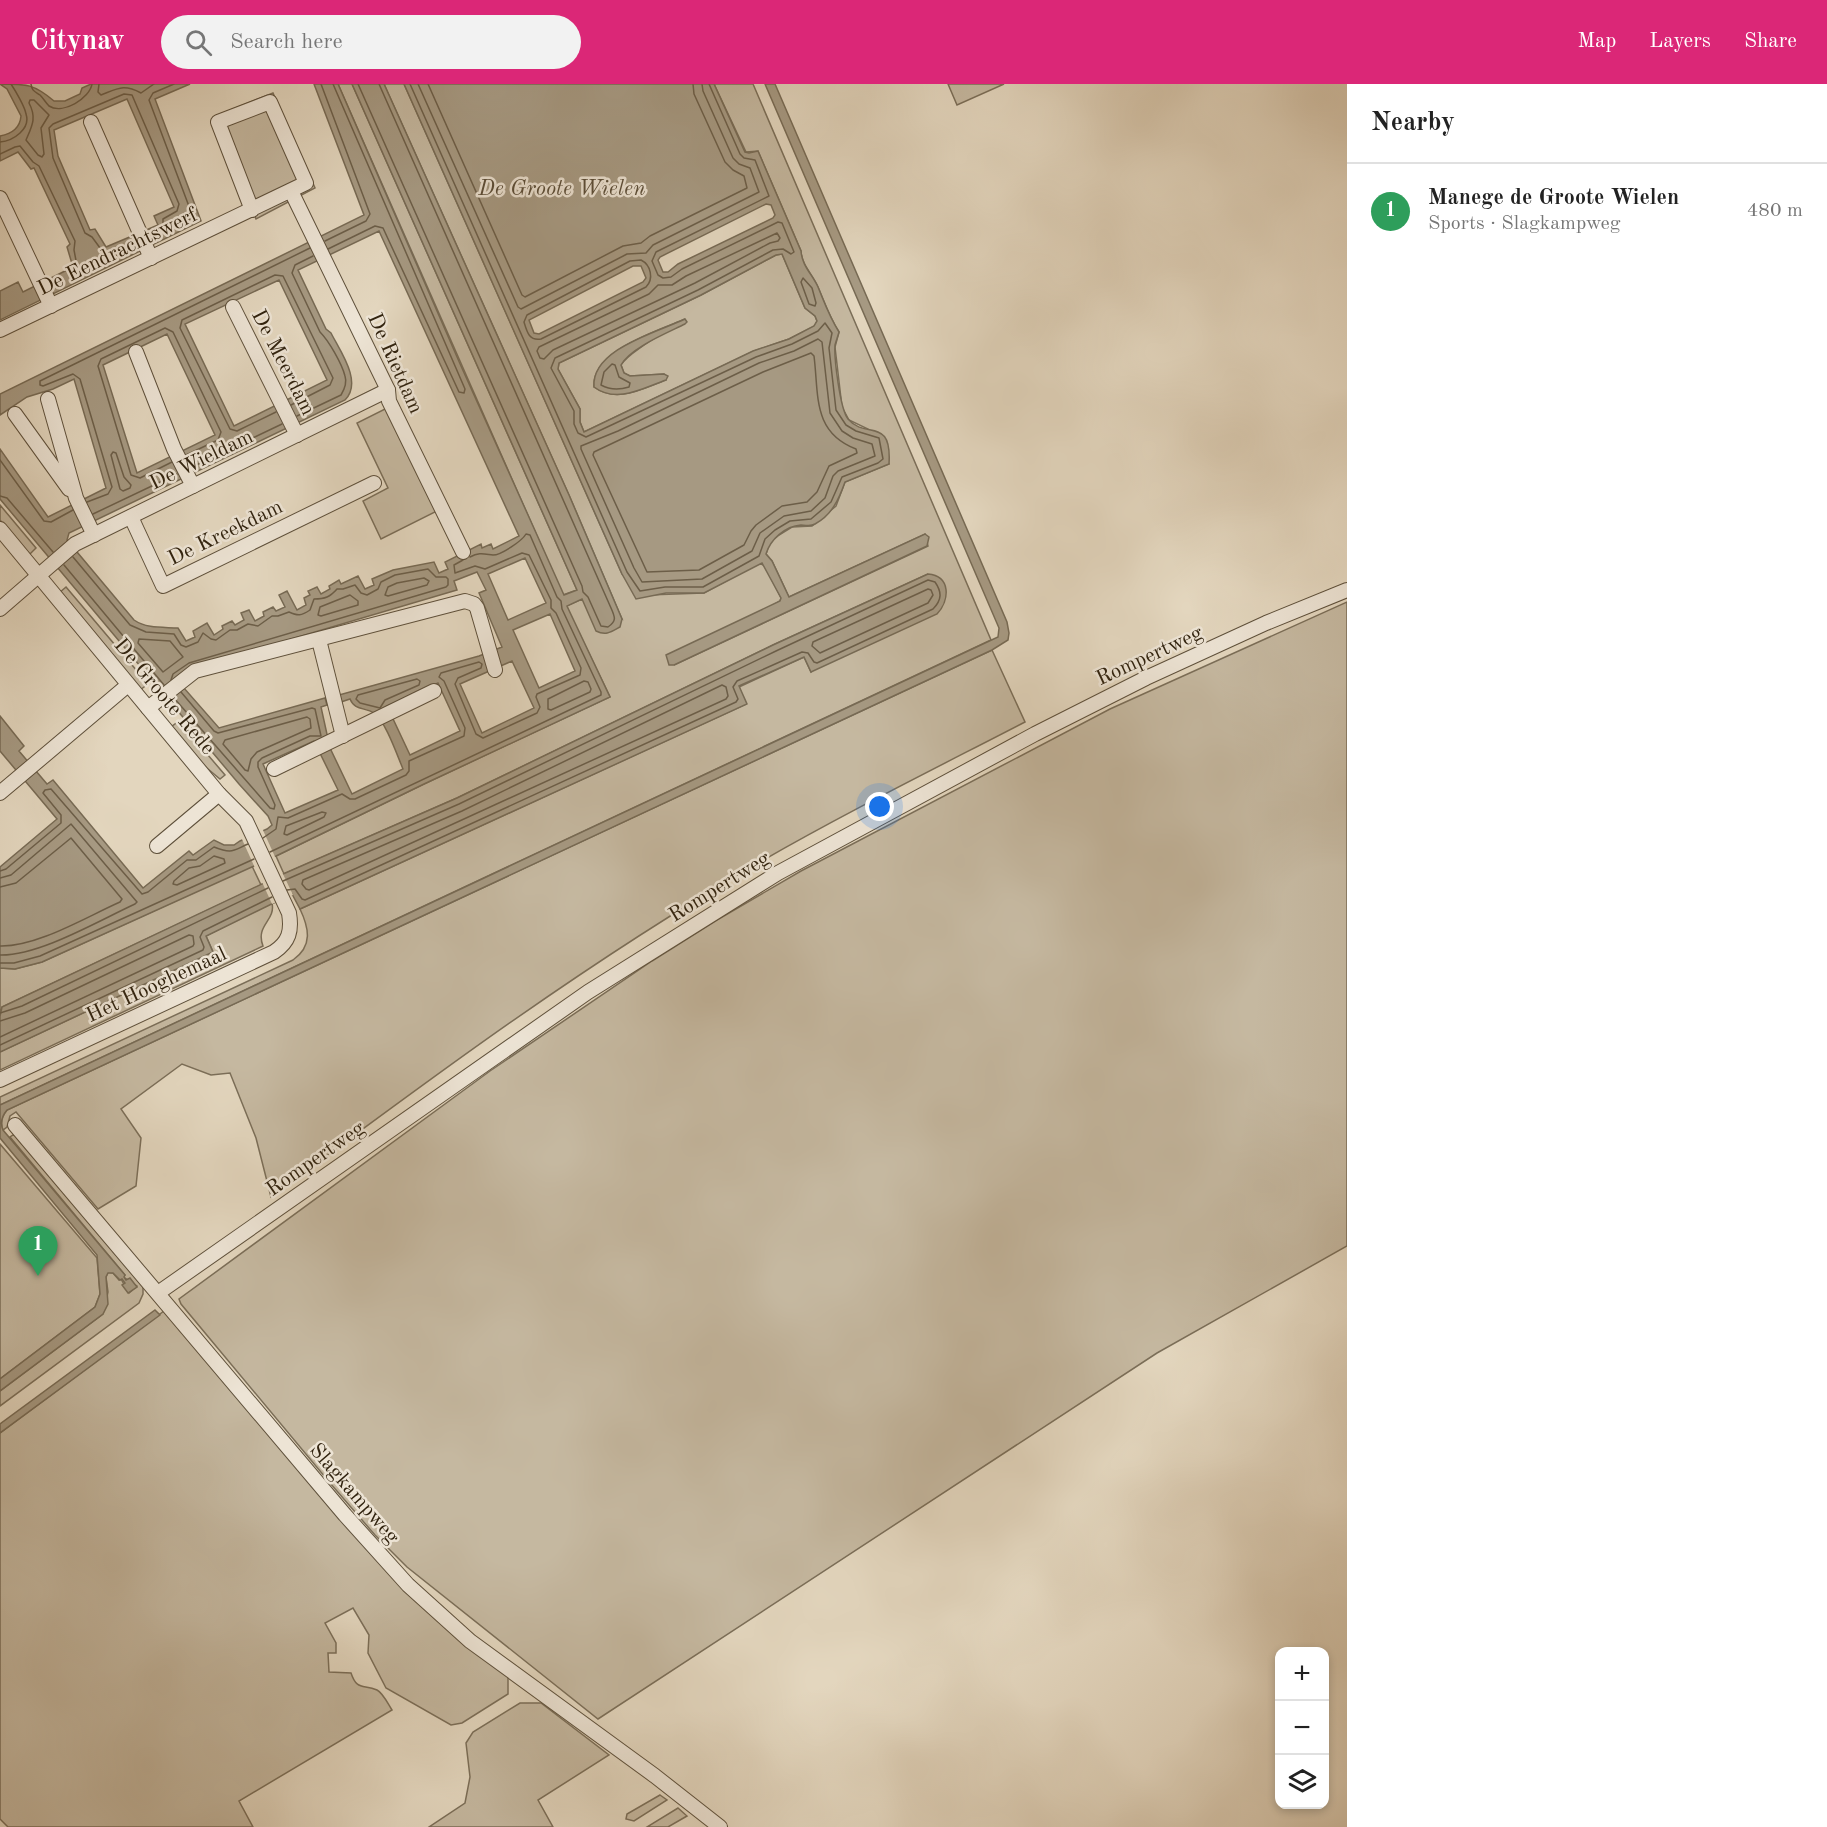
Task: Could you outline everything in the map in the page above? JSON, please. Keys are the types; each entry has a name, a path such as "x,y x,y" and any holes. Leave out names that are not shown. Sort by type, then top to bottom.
{"street":[{"path":"252,210 218,122 270,102 306,183 291,191"},
{"path":"92,122 149,254"},
{"name":"De Eendrachtswerf","path":"0,330 149,254 291,191"},
{"name":"De Rietdam","path":"291,191 388,390 389,401 463,552"},
{"path":"0,198 50,303"},
{"name":"De Meerdam","path":"233,307 295,432"},
{"path":"136,352 174,449 191,483"},
{"name":"De Wieldam","path":"0,609 92,531 131,517 191,483 388,390"},
{"path":"48,399 76,498 92,531"},
{"path":"15,414 76,498"},
{"name":"De Kreekdam","path":"131,517 163,586 374,483"},
{"name":"De Groote Rede","path":"0,530 219,794 244,819 283,899"},
{"name":"Rompertweg","path":"158,1293 588,992 778,873 1035,734 1136,683 1266,623 1347,590"},
{"path":"148,708 195,671 459,602 471,596 477,608 495,670"},
{"path":"319,640 338,738"},
{"path":"0,793 128,685"},
{"path":"274,769 434,691"},
{"path":"157,846 219,794"},
{"name":"Het Hooghemaal","path":"0,1080 282,948 288,938 291,924 283,899"},
{"name":"Slagkampweg","path":"15,1125 352,1523 408,1585 470,1641 663,1782 720,1827"}],"shaded area":[{"path":"338,84 352,84 577,590 563,595"},
{"path":"384,84 404,84 622,574 648,595 704,593 759,563 765,566 781,598 780,601 674,665 928,546 925,534 789,597 772,561 766,554 770,542 779,535 792,527 812,526 836,506 845,482 889,464 868,429 849,420 842,407 835,347 839,332 816,282 803,261 801,251 758,151 746,152 714,84 753,84 991,640 0,1105 0,1097 293,960 304,949 307,936 306,923 300,909 746,704 739,687 804,657 811,672 928,574 773,645 457,798 284,874 276,856 610,697 566,606 582,599 622,619 569,495"},
{"path":"948,84 1004,84 957,105"},
{"path":"273,93 315,188 256,219 218,115"},
{"path":"782,254 805,308 815,316 817,321 815,326 789,339 754,351 584,432 580,422 580,409 558,369 559,363 701,295 776,255","holes":["685,319 641,347 621,365 624,373 630,376 664,374 666,380 621,394 603,392 594,387 596,374 603,363 615,353 644,336"]},
{"path":"387,408 437,511 381,539 363,501 388,488 357,423"},
{"path":"0,505 36,548 29,555 0,520"},
{"path":"66,587 148,684 140,690 59,593"},
{"path":"1347,602 1347,1246 1157,1353 598,1719 407,1567 375,1535 330,1483 181,1304 179,1299 490,1071 652,961 717,920 801,871 1110,709"},
{"path":"992,650 1025,722 888,792 753,866 628,943 507,1025 271,1197 256,1138 230,1073 211,1075 182,1064 121,1109 141,1138 136,1186 98,1209 16,1112 10,1116 7,1127 3,1130 2,1120 7,1110"},
{"path":"179,721 225,775 220,779 202,764 171,727"},
{"path":"252,866 261,885 2,1007 0,1016 0,968 15,969 42,962"},
{"path":"272,903 271,914 263,928 261,939 263,946 0,1070 0,1052 213,952 206,936"},
{"path":"20,1136 143,1285 143,1294 139,1303 0,1406 0,1391 103,1314 108,1292 106,1277 108,1272 113,1273 119,1280 121,1279 129,1293 137,1286 123,1277 125,1275 10,1137"},
{"path":"0,1144 97,1258 100,1294 95,1307 0,1379"},
{"path":"164,1311 324,1497 508,1677 508,1694 462,1723 451,1725 386,1688 368,1653 369,1635 353,1608 325,1623 336,1643 336,1653 328,1653 329,1672 351,1673 358,1685 379,1691 392,1710 239,1801 253,1827 8,1827 0,1819 0,1433"},
{"path":"520,1703 541,1703 609,1755 538,1800 553,1827 429,1827 465,1803 470,1777 466,1743 473,1732"},
{"path":"660,1795 667,1800 634,1821 626,1819 627,1814"},
{"path":"678,1808 687,1816 668,1827 647,1827"}],"water":[{"path":"0,84 30,86 54,101 65,101 80,94 82,88 91,84 190,84 155,99 201,221 0,320 0,291 18,282 23,292 73,267 67,247 70,244 34,168 31,169 18,152 0,161 0,136 14,130 21,116 7,89","holes":["127,99 174,207 154,216 158,225 106,247 95,229 90,230 58,156 54,130"]},
{"name":"De Groote Wielen","path":"314,84 338,84 564,595 577,590 352,84 384,84 569,495 622,619 620,627 603,633 596,631 582,599 567,606 610,697 276,856 42,962 15,969 0,968 0,867 57,819 0,751 0,716 24,746 19,751 47,784 53,780 143,888 189,851 193,855 214,840 224,845 234,845 272,825 268,816 0,499 0,449 48,517 106,488 74,379 53,389 27,397 0,415 0,394 364,215","holes":["379,231 519,536 493,549 491,544 482,548 481,544 445,562 448,569 439,573 434,562 393,570 372,579 374,585 365,589 358,576 341,584 339,580 321,594 317,587 308,591 310,595 304,598 306,605 297,610 287,591 279,595 285,607 276,611 273,607 263,612 264,616 255,621 249,610 241,613 244,620 235,625 232,621 222,626 223,629 214,635 207,623 193,631 195,637 186,641 178,628 150,626 134,620 67,540 69,533 345,400 350,393 351,376 340,349 331,333 326,329 298,270","279,280 327,380 234,426 185,324","167,334 215,435 137,473 103,365","525,558 546,603 508,620 488,574","477,572 486,590 479,593 502,647 479,656 339,695 341,702 350,699 355,705 371,711 378,717 391,739 403,769 352,794 330,748 321,707 327,705 325,698 219,728 176,679 190,669 457,590 454,581","550,614 575,671 539,688 513,630","512,661 534,708 482,733 460,684","438,683 460,731 410,755 387,706","314,741 338,790 285,813 263,764"]},
{"name":"De Groote Wielen","path":"404,84 714,84 745,152 758,151 801,251 803,261 839,332 835,345 835,361 845,413 855,425 882,434 889,449 889,464 845,482 826,516 813,525 795,526 784,531 775,539 766,554 772,561 789,597 925,534 929,537 927,546 674,665 669,665 666,655 780,601 781,598 762,563 704,593 666,593 636,599 622,574","holes":["766,204 771,205 775,215 773,218 678,264 668,272 663,272 658,260 660,257","782,254 805,308 815,316 817,321 814,326 789,339 753,351 584,432 580,422 580,409 558,369 559,363 701,295 776,255","633,266 641,266 646,278 643,282 539,334 534,333 529,320"]},
{"path":"765,84 775,84 1007,622 1008,640 992,650 7,1110 2,1120 3,1130 125,1275 126,1280 130,1278 137,1287 128,1293 122,1285 125,1283 122,1279 120,1280 113,1273 108,1273 106,1277 108,1304 103,1314 0,1391 0,1379 95,1307 100,1294 97,1255 0,1138 0,1105 998,637 999,628"},
{"path":"685,319 687,322 685,324 640,347 621,365 624,373 630,376 664,374 668,376 666,380 621,394 603,392 594,387 596,374 603,362 614,352 644,336"},
{"path":"928,574 941,579 946,590 944,602 937,614 811,672 804,657 739,686 747,704 300,909 292,894 206,936 213,952 0,1052 2,1007 283,874 457,798 773,645"},
{"path":"155,1310 160,1315 0,1433 0,1424"}],"pier":[{"path":"262,828 276,859 255,868 241,837"},
{"path":"282,872 293,895 272,904 262,882"}],"place":[{"name":"Manege de Groote Wielen","path":"38,1276"}]}
